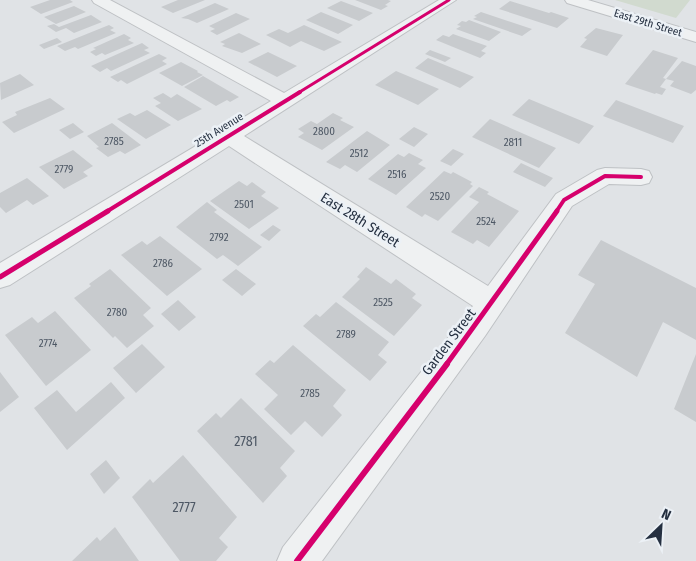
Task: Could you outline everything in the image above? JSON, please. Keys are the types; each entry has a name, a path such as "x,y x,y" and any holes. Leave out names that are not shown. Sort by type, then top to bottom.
{"street":[{"path":"99,0 285,101"},
{"name":"25th Avenue","path":"0,277 449,0"},
{"name":"East 29th Street","path":"572,0 696,37"},
{"path":"633,18 645,6"},
{"name":"East 28th Street","path":"228,136 492,303"},
{"name":"Garden Street","path":"298,561 492,303 564,200 605,176 641,177"}],"shaded area":[{"path":"615,0 690,0 676,18"}],"building":[{"path":"50,0 70,0 73,2 41,14 30,7"},
{"path":"178,0 205,0 173,13 161,7"},
{"path":"355,0 391,1 385,5 388,6 381,10"},
{"path":"341,1 373,13 359,21 327,8"},
{"path":"510,1 569,18 557,28 499,9"},
{"path":"215,3 229,9 197,23 181,18"},
{"path":"74,6 86,12 56,24 44,17"},
{"path":"321,12 353,25 338,34 306,20"},
{"path":"481,12 532,29 522,36 473,19 477,17 474,16"},
{"path":"236,13 250,19 217,35 210,31 215,29 209,26"},
{"path":"91,15 102,22 74,33 66,28 56,32 47,26 54,24 59,27"},
{"path":"469,20 501,32 489,41 456,29 461,26 457,25 462,21 466,22"},
{"path":"109,25 114,28 110,30 116,33 78,49 75,47 65,51 57,46"},
{"path":"304,25 342,42 324,51 301,41 290,47 266,35 279,29 288,33"},
{"path":"596,28 623,35 607,56 580,47 587,39 584,38"},
{"path":"239,33 261,44 242,53 222,46 225,44 220,42"},
{"path":"124,34 131,38 128,40 134,43 105,55 102,53 96,56 90,52 96,49 93,48"},
{"path":"453,34 487,46 481,51 486,53 480,58 436,40 443,35 449,37"},
{"path":"57,38 62,42 44,49 39,45"},
{"path":"142,43 149,48 144,50 150,53 111,71 107,68 100,72 91,66"},
{"path":"430,50 451,58 445,62 425,54"},
{"path":"653,50 678,58 663,78 666,79 660,87 666,89 662,95 625,84"},
{"path":"268,52 297,66 277,77 248,62"},
{"path":"159,54 167,58 162,61 167,64 127,84 121,80 118,82 110,77"},
{"path":"428,58 474,77 460,88 415,68"},
{"path":"682,61 696,66 696,90 691,94 670,86 674,81 666,79"},
{"path":"181,62 203,75 182,86 159,73"},
{"path":"396,71 439,89 418,105 375,85"},
{"path":"20,74 34,85 1,100 0,83"},
{"path":"203,76 239,97 230,102 227,100 216,106 184,87"},
{"path":"163,93 171,98 177,94 202,109 178,121 155,106 161,103 153,98"},
{"path":"50,98 65,109 14,133 2,122 17,115 15,112"},
{"path":"529,99 594,126 579,144 512,115"},
{"path":"616,100 684,126 673,143 603,116"},
{"path":"147,110 171,125 146,139 117,119 130,113 135,116"},
{"path":"333,113 343,118 340,120 354,127 322,150 298,137 304,133 298,129 311,121 317,124"},
{"path":"490,119 556,148 539,168 472,137"},
{"path":"73,123 84,132 70,139 59,130"},
{"path":"112,123 141,145 125,154 120,151 108,157 96,148 99,147 87,136"},
{"path":"414,127 428,134 414,147 399,139"},
{"path":"367,131 390,145 357,172 345,165 340,169 326,162"},
{"path":"453,149 464,154 451,166 440,161"},
{"path":"73,150 93,166 83,172 88,176 64,189 39,167"},
{"path":"409,153 423,160 418,164 426,168 396,195 368,179 398,154 404,157"},
{"path":"521,163 553,178 545,187 513,172"},
{"path":"444,171 451,174 453,172 472,182 470,184 473,186 438,221 425,214 422,217 406,207"},
{"path":"27,178 49,196 33,205 27,200 6,213 0,207 0,193"},
{"path":"239,181 247,186 252,182 266,192 261,196 279,208 249,229 210,201"},
{"path":"479,187 489,192 487,194 519,211 489,247 477,240 473,244 451,232 479,202 469,197"},
{"path":"207,202 217,210 214,212 262,247 238,266 223,255 217,259 176,227"},
{"path":"273,225 281,230 269,241 260,235"},
{"path":"160,236 202,269 167,296 121,255 142,241 147,245"},
{"path":"601,240 696,288 696,340 663,322 637,377 565,333 595,284 578,275"},
{"path":"366,267 391,284 396,279 416,294 412,298 422,305 394,336 342,297 360,279 357,277"},
{"path":"110,269 151,308 143,315 154,326 127,348 115,336 113,338 74,298"},
{"path":"236,269 256,284 242,296 222,280"},
{"path":"178,300 196,317 179,331 161,314"},
{"path":"336,302 389,342 378,355 387,362 370,381 303,326 316,314 320,317"},
{"path":"55,311 91,350 46,386 5,335 32,317 38,323"},
{"path":"142,344 165,367 136,393 113,368"},
{"path":"293,345 346,390 333,406 342,415 322,437 305,421 291,435 264,409 278,395 255,374 270,360 274,363"},
{"path":"696,354 696,422 674,409"},
{"path":"0,372 19,397 0,412"},
{"path":"111,382 125,398 67,450 34,408 57,390 76,412"},
{"path":"241,398 295,451 280,468 287,476 263,503 197,431 216,413 221,418"},
{"path":"183,455 237,517 219,538 228,547 216,561 180,561 132,497 150,479 153,483"},
{"path":"106,460 120,478 104,494 90,474"},
{"path":"115,527 139,561 72,561 97,537 100,541"}],"cycle path":[{"path":"0,277 449,0"},
{"path":"297,561 475,327 564,200 605,176 641,177"}]}
